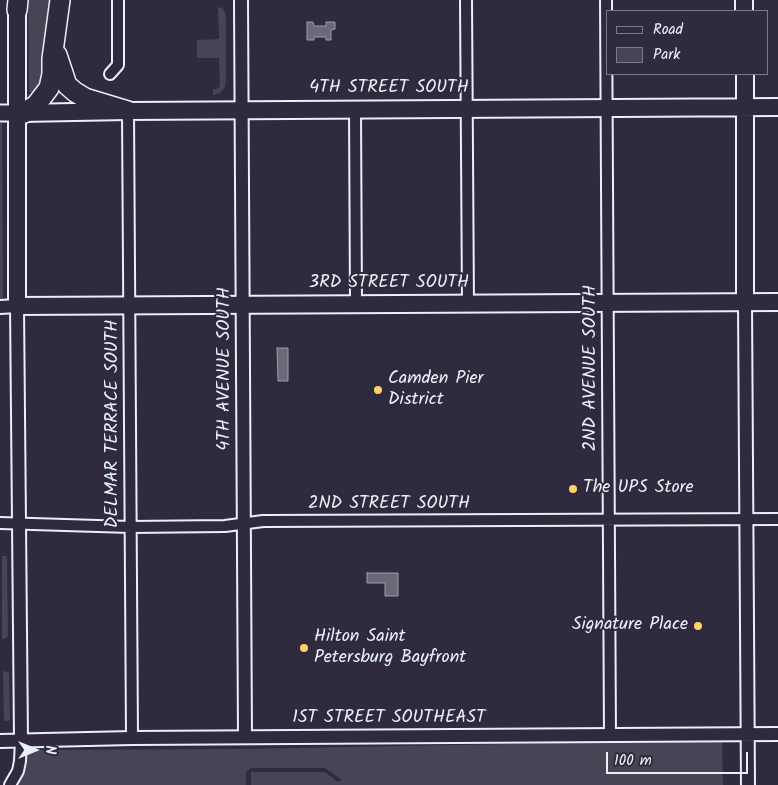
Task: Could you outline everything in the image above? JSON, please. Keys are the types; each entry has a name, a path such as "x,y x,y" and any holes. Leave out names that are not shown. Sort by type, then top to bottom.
{"highway":[{"path":"13,113 36,104 49,88 60,0"},
{"path":"55,46 61,71 75,92 86,98 128,111"}],"main road":[{"path":"17,3 13,113 17,306"},
{"path":"744,302 745,75"},
{"name":"4TH STREET SOUTH","path":"13,113 778,107"},
{"name":"3RD STREET SOUTH","path":"17,306 778,302"}],"street":[{"path":"110,74 118,65 118,0"},
{"name":"4TH AVENUE SOUTH","path":"241,0 245,737"},
{"path":"466,0 468,304"},
{"name":"2ND AVENUE SOUTH","path":"606,0 610,735"},
{"path":"355,110 356,304"},
{"name":"DELMAR TERRACE SOUTH","path":"128,111 132,738"},
{"path":"744,302 748,785"},
{"path":"10,785 18,771 20,762 17,306"},
{"name":"3RD STREET SOUTH","path":"0,307 17,306"},
{"name":"2ND STREET SOUTH","path":"0,523 130,527 225,526 263,522 778,519"},
{"name":"1ST STREET SOUTHEAST","path":"0,741 132,738 778,734"}],"green space":[{"path":"28,0 52,0 49,71 37,93 29,92"},
{"path":"222,7 226,15 226,80 225,87 220,93 213,95 213,89 217,89 220,86 219,58 197,58 197,40 219,39 218,8"},
{"path":"0,123 2,123 3,300 0,300"},
{"path":"2,556 7,556 8,636 5,639 2,639"},
{"path":"3,671 9,672 10,720 8,721 4,721"},
{"path":"722,740 723,785 251,785 251,772 325,772 338,782 342,780 325,768 251,768 246,772 246,785 16,785 23,772 26,750 240,749"}],"water":[{"path":"307,22 313,22 314,26 326,26 326,22 335,22 335,29 331,30 331,40 326,40 326,37 314,37 314,40 307,40"},
{"path":"277,348 288,348 288,381 278,381"},
{"path":"367,573 398,573 398,596 385,596 385,583 367,583"}],"place":[{"name":"Camden Pier District","path":"378,390"},
{"name":"The UPS Store","path":"573,489"},
{"name":"Signature Place","path":"698,626"},
{"name":"Hilton Saint Petersburg Bayfront","path":"304,648"}]}
